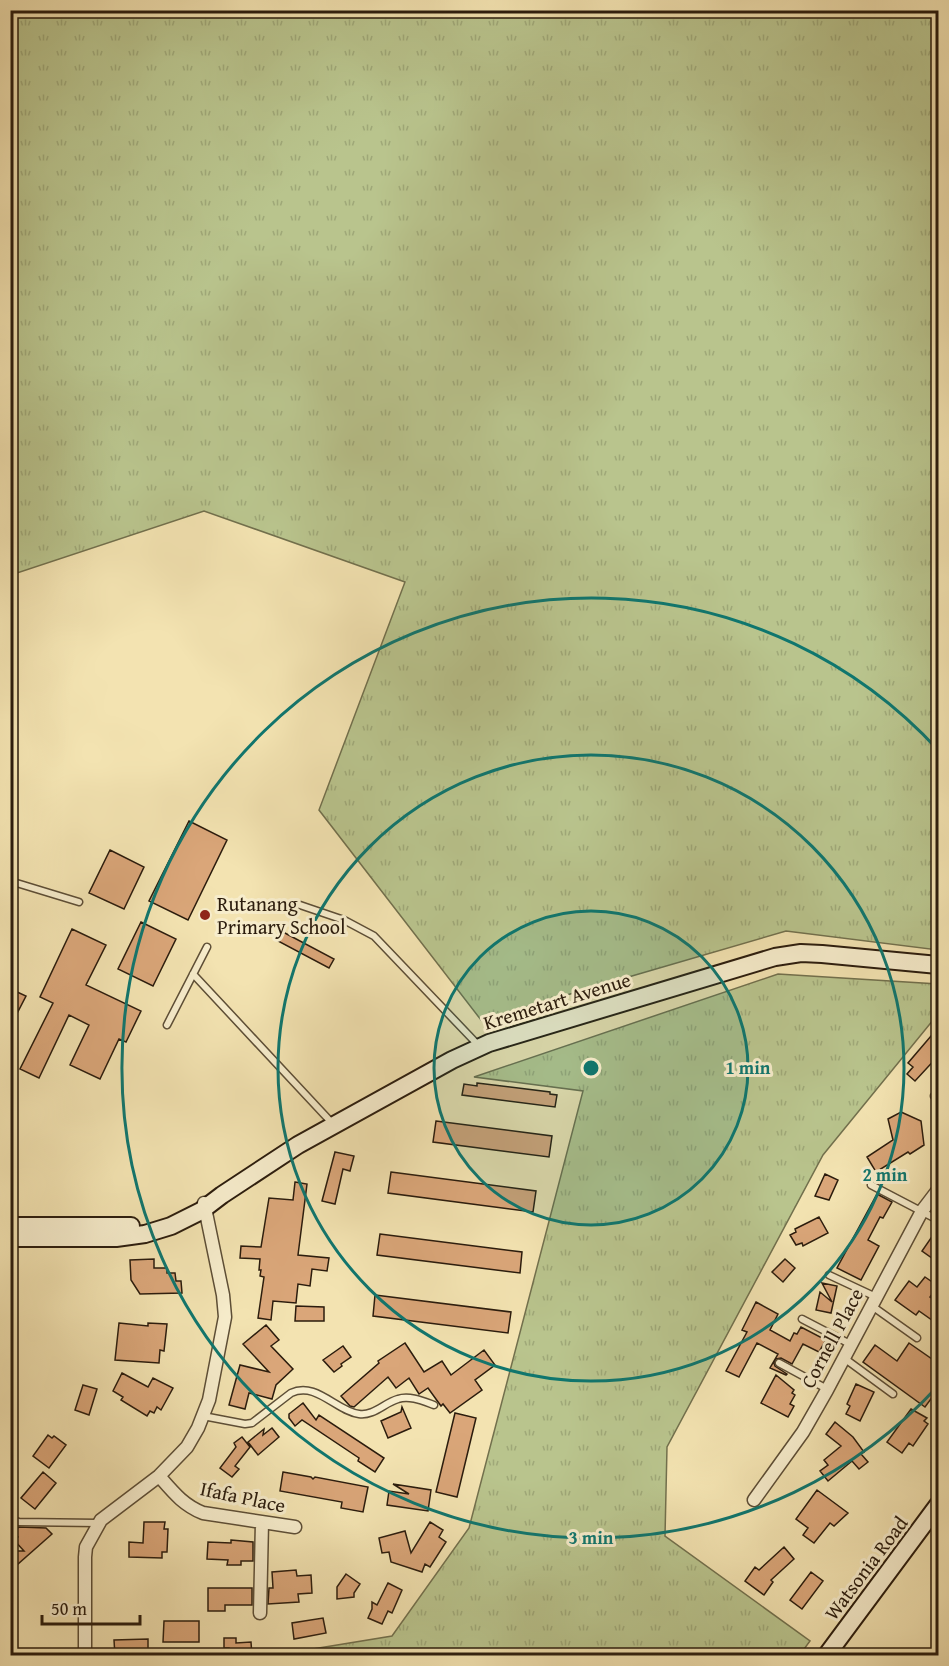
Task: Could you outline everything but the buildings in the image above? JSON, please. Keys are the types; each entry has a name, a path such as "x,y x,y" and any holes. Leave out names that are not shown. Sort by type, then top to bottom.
{"street":[{"name":"Kremetart Avenue","path":"10,1238 132,1237 171,1226 298,1146 452,1060 481,1047 775,957 801,953 822,954 939,965"},
{"name":"Cornell Place","path":"754,1500 803,1432 922,1210 939,1190"},
{"name":"Kremetart Avenue","path":"10,1226 117,1227 158,1220 205,1204"},
{"path":"85,1656 86,1547 99,1523 159,1476 187,1447 209,1400 225,1317 224,1296 205,1204"},
{"name":"Ifafa Place","path":"159,1476 189,1507 203,1513 295,1527"},
{"name":"Watsonia Road","path":"826,1656 939,1505"},
{"path":"260,1613 262,1522"}],"lane":[{"path":"10,881 79,902"},
{"path":"297,904 344,920 374,936 481,1047"},
{"path":"167,1025 207,947"},
{"path":"193,974 334,1126"},
{"path":"871,1185 939,1220"},
{"path":"830,1275 873,1301 917,1338"},
{"path":"802,1319 850,1344"},
{"path":"843,1358 893,1394"},
{"path":"779,1363 827,1390"},
{"path":"203,1416 245,1424 252,1423 298,1390 319,1394 359,1414 371,1413 402,1398 418,1399 434,1405"},
{"path":"10,1513 14,1521 19,1522 99,1523"}],"green space":[{"path":"10,11 938,11 938,950 786,931 481,1020 319,810 405,582 204,511 11,575"},
{"path":"778,974 938,984 938,1014 823,1155 667,1447 665,1536 810,1641 799,1656 276,1655 392,1636 469,1528 583,1091 474,1077"}],"place":[{"name":"Rutanang Primary School","path":"205,915"}]}
